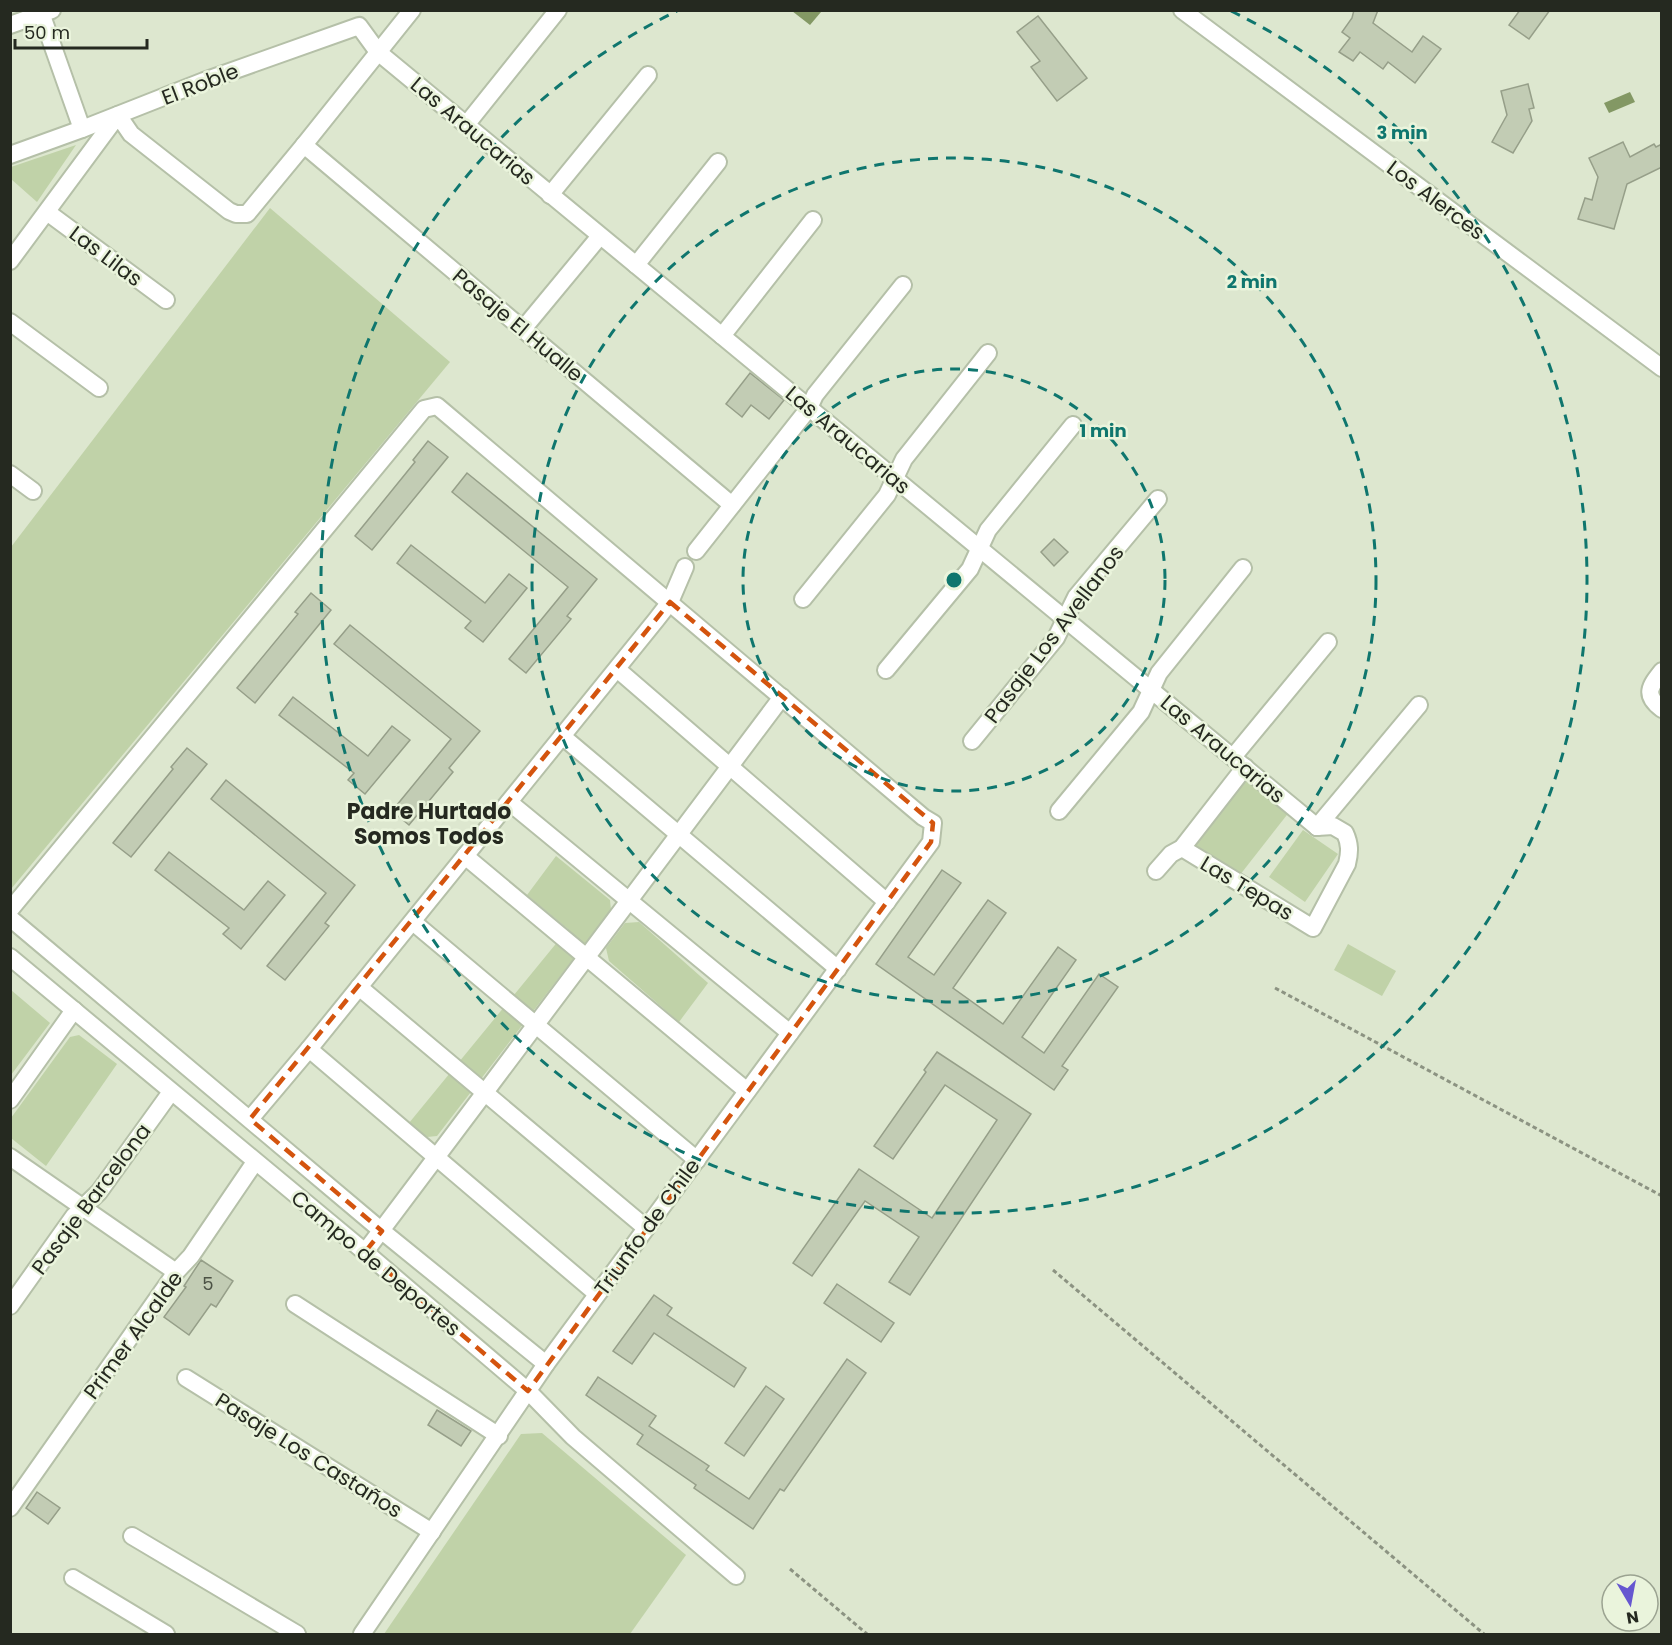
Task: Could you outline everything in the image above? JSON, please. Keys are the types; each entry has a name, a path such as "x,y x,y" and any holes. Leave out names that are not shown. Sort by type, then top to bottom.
{"street":[{"path":"10,261 118,115 131,134 229,212 247,214 412,10"},
{"path":"466,125 558,10"},
{"name":"Los Alerces","path":"1182,10 1662,368"},
{"path":"10,25 45,12 82,129"},
{"name":"El Roble","path":"10,155 204,81 359,26 378,52"},
{"name":"Las Araucarias","path":"378,52 1317,827"},
{"path":"550,195 648,75"},
{"name":"Pasaje El Hualle","path":"304,145 732,505"},
{"path":"636,266 718,162"},
{"name":"Las Lilas","path":"47,212 166,300"},
{"path":"722,336 813,220"},
{"path":"523,329 600,236"},
{"path":"696,551 809,408 815,395 903,285"},
{"path":"10,322 99,388"},
{"path":"803,598 887,495 904,459 988,353"},
{"path":"10,910 424,409 437,406 782,697 365,1252"},
{"path":"886,670 970,569 988,530 1073,425"},
{"path":"10,474 33,491"},
{"name":"Pasaje Los Avellanos","path":"972,741 1056,638 1076,597 1158,499"},
{"path":"250,1119 670,602 685,567"},
{"path":"1059,811 1141,712 1159,674 1244,568"},
{"path":"1156,870 1171,854 1182,848 1239,762 1328,642"},
{"path":"617,669 887,902"},
{"path":"1662,670 1653,683 1650,696 1662,709"},
{"name":"Triunfo de Chile","path":"362,1635 546,1364 931,842 933,823 923,817 782,697"},
{"path":"1317,827 1419,705"},
{"path":"562,736 837,969"},
{"path":"509,802 790,1033"},
{"name":"Las Tepas","path":"1182,848 1313,928 1347,864 1349,855 1345,833 1333,826 1317,827"},
{"path":"465,856 747,1091"},
{"name":"Campo de Deportes","path":"10,918 382,1231 546,1364"},
{"path":"412,922 697,1160"},
{"name":"Campo de Deportes","path":"10,957 365,1252 528,1391 573,1437 736,1576"},
{"path":"359,987 646,1228"},
{"path":"10,1100 74,1010"},
{"path":"309,1049 597,1294"},
{"name":"Pasaje Barcelona","path":"10,1306 74,1216 99,1192 171,1092"},
{"path":"10,1157 176,1272"},
{"name":"Primer Alcalde","path":"12,1504 255,1162"},
{"path":"295,1304 499,1436"},
{"name":"Pasaje Los Castaños","path":"186,1378 432,1532"},
{"path":"132,1536 297,1635"},
{"path":"73,1578 166,1635"}],"path":[{"path":"1275,988 1662,1196"},
{"path":"1053,1270 1484,1635"},
{"path":"790,1569 867,1635"}],"highlighted area":[{"path":"670,602 933,823 931,842 528,1391 365,1252 382,1231 250,1119"}],"shaded area":[{"path":"792,11 819,11 821,12 810,25"},
{"path":"1630,92 1635,102 1609,113 1604,103"},
{"path":"76,145 37,202 11,179 11,167"},
{"path":"270,208 450,362 11,889 11,547"},
{"path":"1246,778 1290,811 1236,880 1193,847"},
{"path":"1303,830 1338,854 1305,902 1269,877"},
{"path":"556,856 610,900 611,910 437,1136 427,1137 409,1123 568,929 527,895"},
{"path":"639,922 708,983 679,1022 609,961 606,948 625,923"},
{"path":"1348,944 1396,971 1382,996 1334,970"},
{"path":"11,990 50,1023 11,1075"},
{"path":"79,1035 117,1064 46,1166 11,1138 11,1118 70,1037"},
{"path":"542,1433 686,1555 630,1634 384,1634 521,1434"}],"building":[{"path":"1354,10 1378,10 1373,23 1412,52 1423,36 1441,49 1415,83 1388,62 1383,69 1360,52 1353,61 1339,52 1350,38 1342,32 1352,18"},
{"path":"1520,10 1550,10 1529,39 1509,25"},
{"path":"1038,16 1087,78 1057,101 1031,67 1040,61 1017,32"},
{"path":"1528,84 1534,108 1529,109 1532,121 1513,153 1492,142 1507,115 1501,91"},
{"path":"1623,142 1630,157 1654,144 1656,147 1662,144 1662,167 1627,184 1614,229 1578,219 1585,198 1592,200 1598,177 1589,158"},
{"path":"750,373 784,400 769,419 751,405 742,417 726,404"},
{"path":"428,441 448,457 372,550 355,536 415,462 413,460"},
{"path":"467,473 597,579 567,616 571,619 526,673 509,659 568,587 452,492"},
{"path":"1054,539 1068,552 1054,566 1041,552"},
{"path":"411,545 485,603 509,574 527,588 483,642 465,628 471,621 397,563"},
{"path":"311,593 331,610 255,703 237,688 298,614 295,612"},
{"path":"350,625 480,731 449,768 453,772 409,825 392,811 451,739 334,644"},
{"path":"293,697 368,756 392,726 410,740 365,794 348,780 354,773 279,715"},
{"path":"187,748 207,764 131,857 113,843 173,769 171,767"},
{"path":"226,780 355,885 325,923 329,926 285,980 267,966 326,893 211,799"},
{"path":"169,852 244,910 268,881 285,895 241,949 223,934 229,928 155,870"},
{"path":"942,870 961,883 908,957 934,975 988,900 1006,913 953,988 1003,1024 1058,947 1076,960 1022,1037 1044,1053 1099,974 1118,987 1062,1066 1068,1070 1054,1090 876,964"},
{"path":"937,1052 1031,1114 910,1295 889,1282 919,1237 865,1201 812,1276 793,1263 859,1169 932,1218 997,1120 945,1085 893,1159 874,1146 926,1072 924,1070"},
{"path":"201,1260 233,1281 216,1307 211,1304 189,1335 164,1317 186,1287 184,1286"},
{"path":"837,1284 894,1323 881,1342 824,1303"},
{"path":"654,1295 672,1308 667,1315 746,1368 734,1387 654,1333 632,1364 613,1351"},
{"path":"847,1359 866,1373 784,1491 780,1489 753,1529 694,1488 696,1485 637,1444 643,1435 586,1395 598,1377 656,1416 649,1426 709,1466 706,1470 749,1499"},
{"path":"766,1386 784,1399 744,1456 725,1443"},
{"path":"437,1410 471,1431 461,1446 428,1425"},
{"path":"37,1492 60,1508 48,1524 26,1508"}],"district":[{"name":"Padre Hurtado Somos Todos","path":"429,824"}]}
